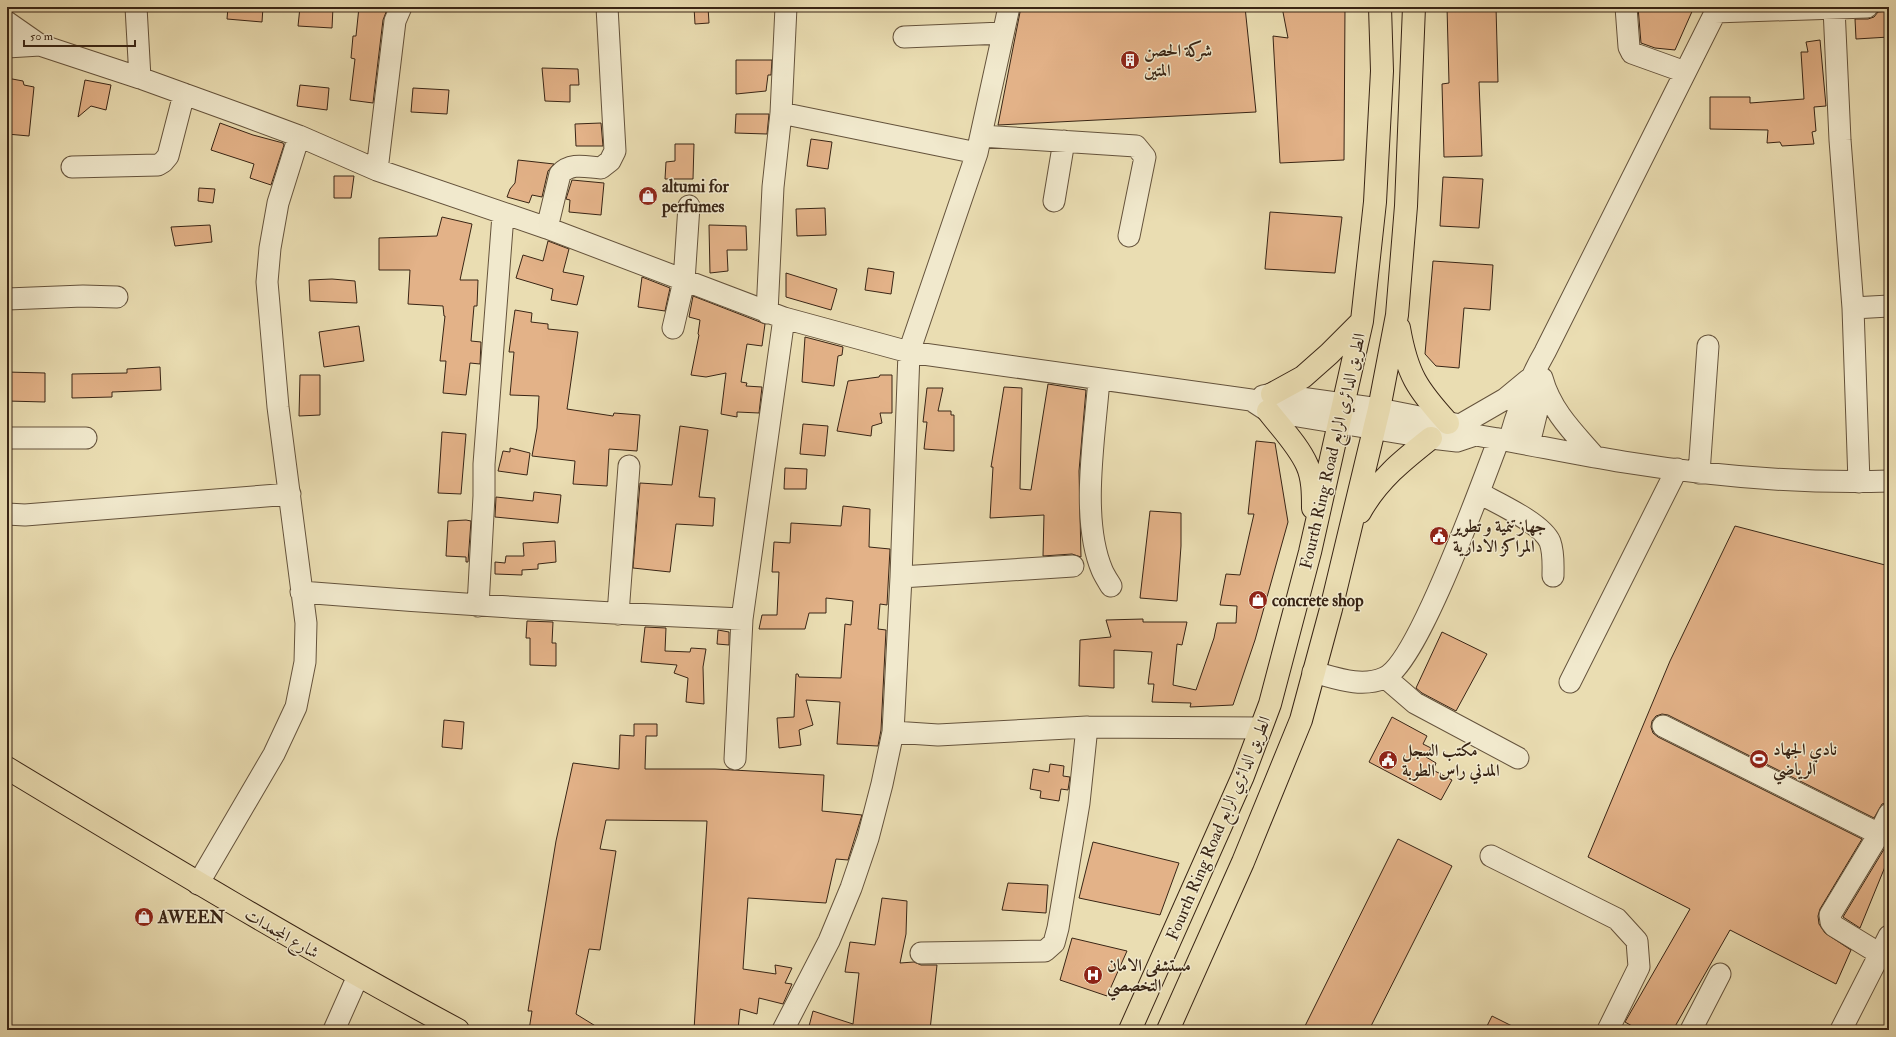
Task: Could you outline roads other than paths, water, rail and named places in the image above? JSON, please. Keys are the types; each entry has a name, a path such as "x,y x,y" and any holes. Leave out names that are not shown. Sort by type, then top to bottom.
{"main road":[{"name":"Fourth Ring Road الطريق الدائري الرابع","path":"1130,1030 1212,849 1243,776 1270,704 1310,552 1362,321 1375,202 1382,71 1380,7"},
{"name":"Fourth Ring Road الطريق الدائري الرابع","path":"1168,1030 1274,790 1301,720 1331,609 1377,419 1397,315 1406,206 1414,7"},
{"path":"1397,315 1404,355 1416,384 1461,428"},
{"path":"1310,552 1313,488 1307,465 1293,442 1263,402 1303,377 1329,354 1362,321"},
{"path":"1350,530 1379,484 1405,458 1431,438"},
{"name":"شارع المجمدات","path":"7,768 198,884 358,976 458,1030"}],"street":[{"path":"136,7 140,78"},
{"path":"377,170 395,21 401,7"},
{"path":"547,228 560,174 565,168 573,166 601,168 610,161 615,151 607,7"},
{"path":"735,758 742,619 776,316 773,187 781,113 786,7"},
{"path":"783,1030 829,941 851,888 868,838 882,784 893,732 901,577 909,352 979,144 1008,7"},
{"path":"1626,7 1629,47 1632,53 1685,72"},
{"path":"1313,672 1346,681 1368,682 1386,678 1404,659 1431,607 1457,550 1479,493 1512,441 1519,404 1536,378 1544,352 1717,9 1867,7"},
{"path":"1834,8 1840,140 1853,308 1859,482"},
{"path":"7,22 40,45 140,78 299,136 377,170 503,215 547,228 776,316 909,352 1377,419 1461,428 1512,441 1595,457 1699,473 1812,482 1889,481"},
{"path":"904,37 1003,33"},
{"path":"7,47 40,45"},
{"path":"72,166 158,165 163,162 168,156 184,94"},
{"path":"781,113 979,144 1064,141 1136,146 1145,157 1129,236"},
{"path":"198,884 274,754 296,707 305,662 306,623 278,407 267,282 270,248 278,203 299,136"},
{"path":"1054,201 1064,141"},
{"path":"673,328 684,281 689,206"},
{"path":"478,606 484,496 484,464 503,215"},
{"path":"7,299 83,296 117,297"},
{"path":"1853,308 1889,306"},
{"path":"1699,473 1708,346"},
{"path":"1377,419 1431,438 1457,441 1461,428 1536,378"},
{"path":"1536,378 1551,404 1595,457"},
{"path":"1099,379 1092,472 1091,515 1096,550 1102,571 1111,586"},
{"path":"7,438 86,438"},
{"path":"618,614 629,466"},
{"path":"1570,682 1677,470"},
{"path":"1479,493 1531,522 1549,541 1553,556 1553,576"},
{"path":"7,514 25,515 290,494"},
{"path":"901,577 1073,566"},
{"path":"301,592 478,606 742,619"},
{"path":"1386,678 1415,703 1518,758"},
{"path":"1663,726 1879,834"},
{"path":"893,732 938,735 1087,727 1261,728"},
{"path":"921,953 1045,951 1054,943 1058,928 1079,803 1087,727"},
{"path":"1840,1030 1884,945 1834,926 1831,922 1830,915 1879,834 1889,814"},
{"path":"1491,856 1617,919 1637,941 1639,967 1608,1030"},
{"path":"1691,1030 1720,974"},
{"path":"334,1030 358,976"}],"place":[{"name":"شركة الحصن المتين","path":"1130,60"},
{"name":"altumi for perfumes","path":"648,196"},
{"name":"جهاز تنمية و تطوير المراكز الادارية","path":"1439,536"},
{"name":"concrete shop","path":"1258,600"},
{"name":"نادي الجهاد الرياضي","path":"1759,759"},
{"name":"مكتب السجل المدني راس الطوبة","path":"1388,760"},
{"name":"AWEEN","path":"144,917"},
{"name":"مستشفى الامان التخصصي","path":"1093,975"}]}
